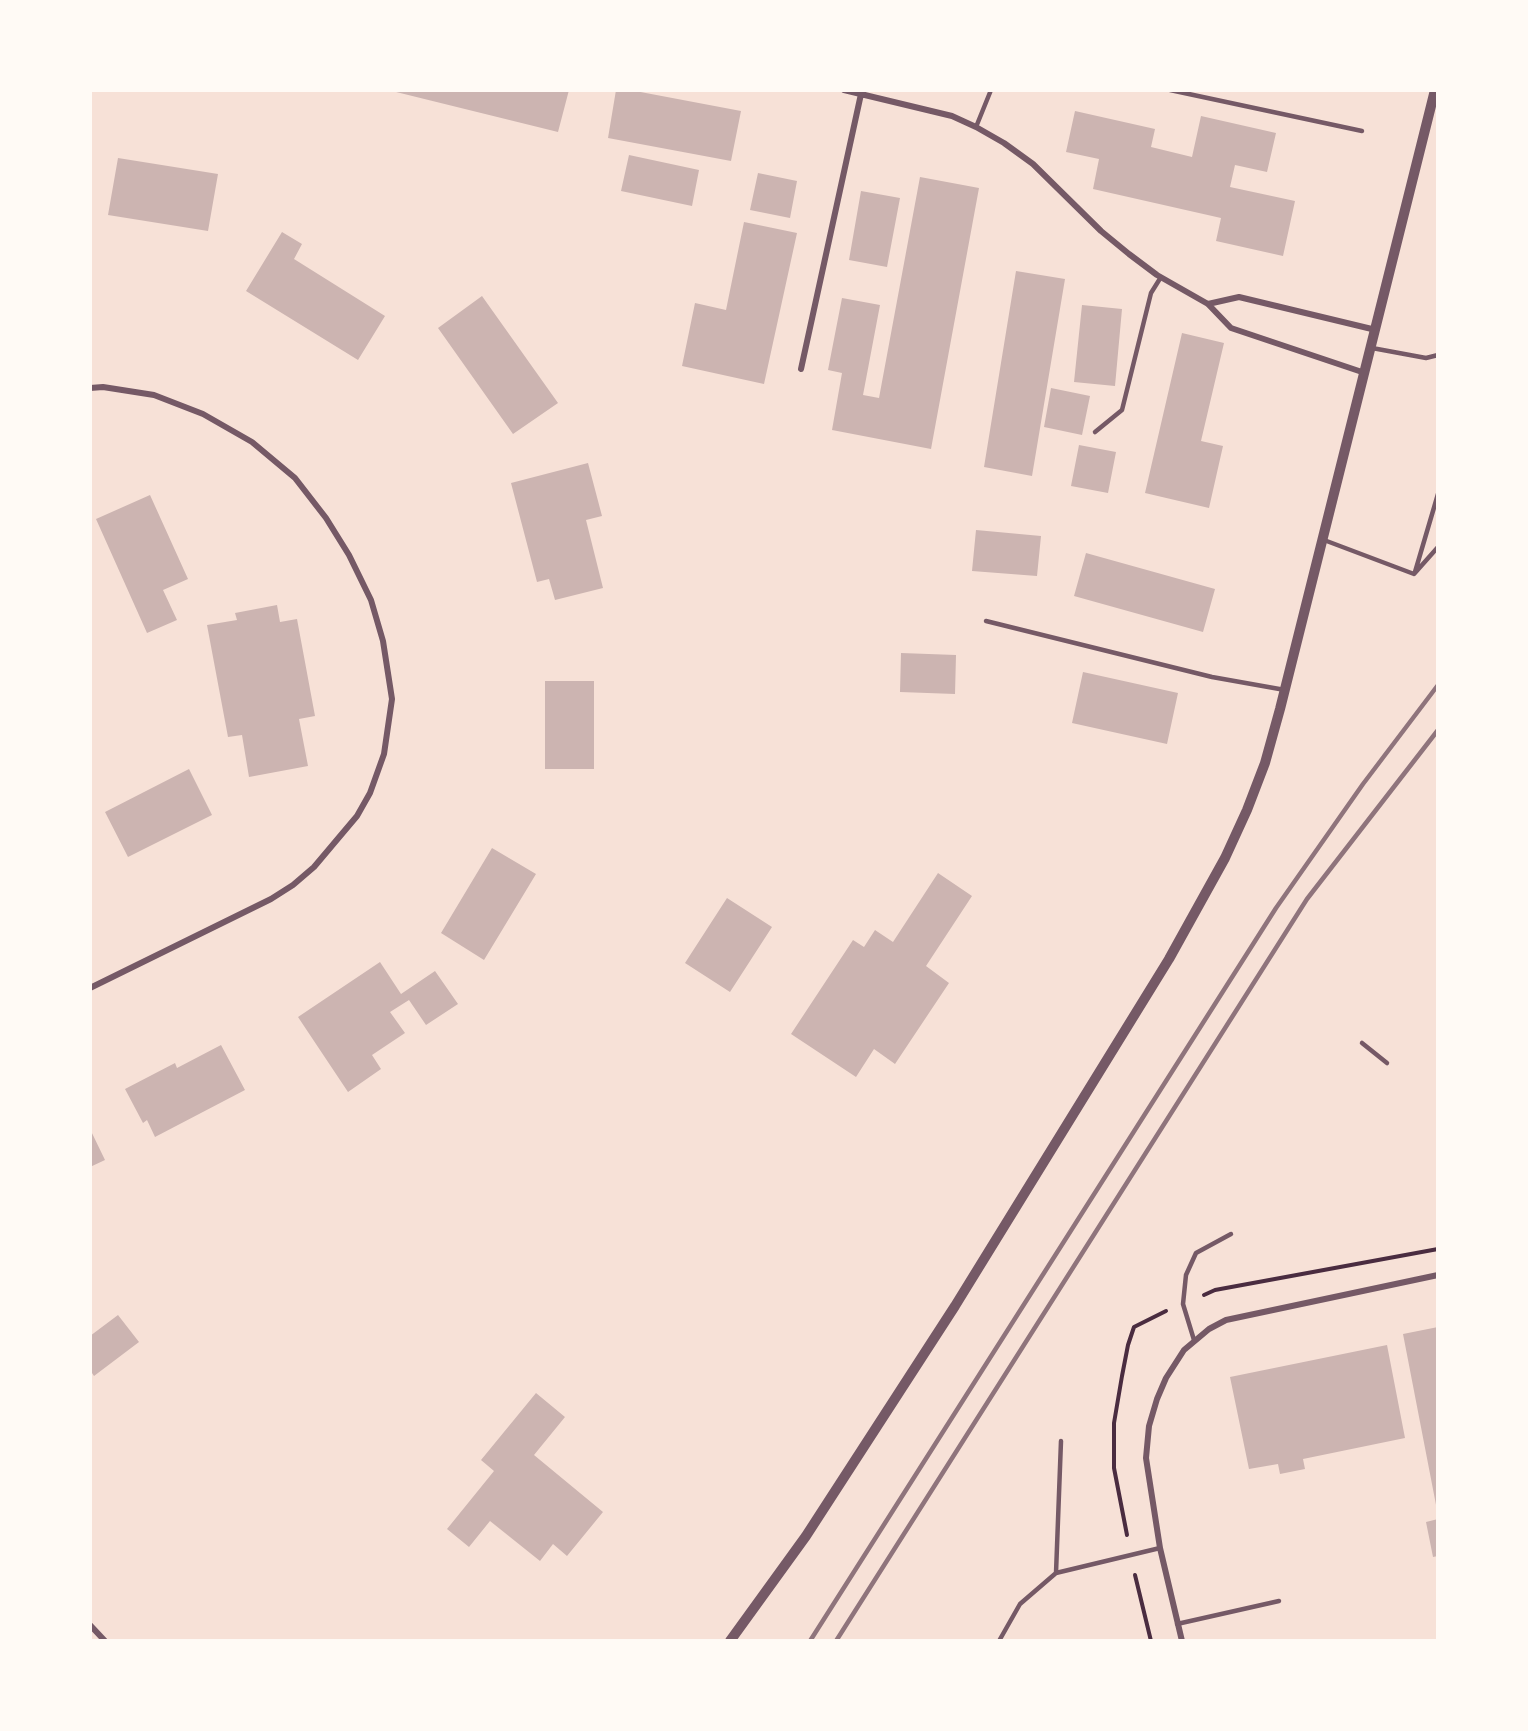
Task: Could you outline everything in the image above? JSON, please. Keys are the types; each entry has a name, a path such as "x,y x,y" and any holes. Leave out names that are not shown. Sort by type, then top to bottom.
{"street":[{"path":"844,90 952,116 976,127 1033,164 1101,231 1161,277 1208,304 1231,328 1365,373"},
{"path":"730,1641 806,1536 949,1316 1169,959 1225,858 1247,810 1264,763 1285,690 1435,90"},
{"path":"801,369 861,94"},
{"path":"1208,304 1239,297 1376,330"},
{"path":"90,388 103,387 154,394 203,414 252,442 295,478 326,518 349,555 370,600 383,641 392,699 384,754 370,793 357,816 314,867 293,885 271,899 90,988"},
{"path":"1182,1641 1160,1548 1146,1458 1149,1426 1157,1399 1166,1378 1184,1350 1209,1329 1226,1320 1438,1275"},
{"path":"90,1625 105,1641"}],"lane":[{"path":"976,127 991,90"},
{"path":"1170,90 1362,130"},
{"path":"1095,432 1122,410 1151,293 1161,277"},
{"path":"1372,348 1426,358 1438,355"},
{"path":"1414,574 1438,494"},
{"path":"1323,539 1414,574"},
{"path":"1414,574 1438,547"},
{"path":"986,621 1212,677 1285,690"},
{"path":"1362,1043 1387,1063"},
{"path":"1194,1340 1183,1304 1186,1275 1196,1253 1231,1234"},
{"path":"1056,1573 1061,1441"},
{"path":"999,1641 1020,1604 1056,1573 1160,1548"},
{"path":"1177,1624 1279,1601"}],"path":[{"path":"1215,1290 1438,1249"},
{"path":"1124,1515 1114,1468 1114,1424 1128,1345 1134,1328 1143,1322"},
{"path":"1139,1595 1151,1641"}],"building":[{"path":"388,90 569,90 558,132"},
{"path":"616,90 630,90 741,111 731,161 608,138"},
{"path":"1075,111 1155,129 1151,147 1192,157 1201,116 1276,133 1267,172 1235,165 1230,187 1295,201 1283,256 1216,241 1221,218 1093,189 1099,159 1066,152"},
{"path":"629,155 699,170 692,206 621,191"},
{"path":"118,158 218,174 208,231 108,215"},
{"path":"758,173 797,181 790,218 750,210"},
{"path":"920,177 979,188 931,449 832,430 842,373 828,370 842,298 880,305 863,395 879,398"},
{"path":"861,191 900,198 887,267 849,260"},
{"path":"744,222 797,233 764,384 682,366 695,303 726,310"},
{"path":"282,232 302,244 294,259 385,316 358,360 246,291"},
{"path":"1016,271 1065,279 1032,476 984,467"},
{"path":"482,296 558,403 513,434 438,328"},
{"path":"1082,305 1122,309 1115,386 1074,382"},
{"path":"1182,333 1224,343 1201,441 1223,446 1209,508 1145,493"},
{"path":"1051,388 1090,396 1082,435 1044,427"},
{"path":"1079,445 1116,452 1108,493 1071,486"},
{"path":"588,463 602,516 586,520 603,588 555,600 549,579 537,582 511,483"},
{"path":"150,495 188,579 163,590 177,620 147,633 96,519"},
{"path":"976,530 1041,536 1037,576 972,571"},
{"path":"1086,553 1215,589 1203,632 1074,596"},
{"path":"277,605 280,622 297,619 315,716 299,719 308,766 249,777 242,735 228,737 207,625 237,620 235,613"},
{"path":"901,653 956,655 955,694 900,692"},
{"path":"1083,672 1178,693 1167,744 1072,723"},
{"path":"545,681 594,681 594,769 545,769"},
{"path":"189,769 212,815 128,857 105,812"},
{"path":"492,848 536,874 484,960 441,933"},
{"path":"938,873 972,896 926,966 949,983 895,1064 874,1049 856,1077 791,1034 853,940 864,947 875,930 893,942"},
{"path":"727,898 772,927 730,992 685,963"},
{"path":"380,962 401,994 435,971 458,1004 426,1025 409,1000 390,1012 405,1033 372,1055 381,1069 348,1092 298,1017"},
{"path":"221,1045 245,1090 155,1137 147,1120 143,1123 125,1089 175,1063 177,1068"},
{"path":"90,1129 105,1160 90,1167"},
{"path":"118,1315 139,1342 94,1376 90,1370 90,1336"},
{"path":"1438,1327 1438,1510 1437,1510 1403,1334"},
{"path":"1387,1345 1405,1438 1303,1459 1305,1469 1280,1474 1278,1464 1249,1469 1230,1377"},
{"path":"536,1393 565,1417 534,1455 603,1512 567,1556 553,1544 540,1561 490,1521 469,1547 447,1529 494,1471 481,1460"},
{"path":"1438,1519 1438,1556 1433,1557 1426,1522"}],"railway":[{"path":"810,1641 1276,908 1363,784 1438,685"},
{"path":"836,1641 1307,899 1438,730"}]}
